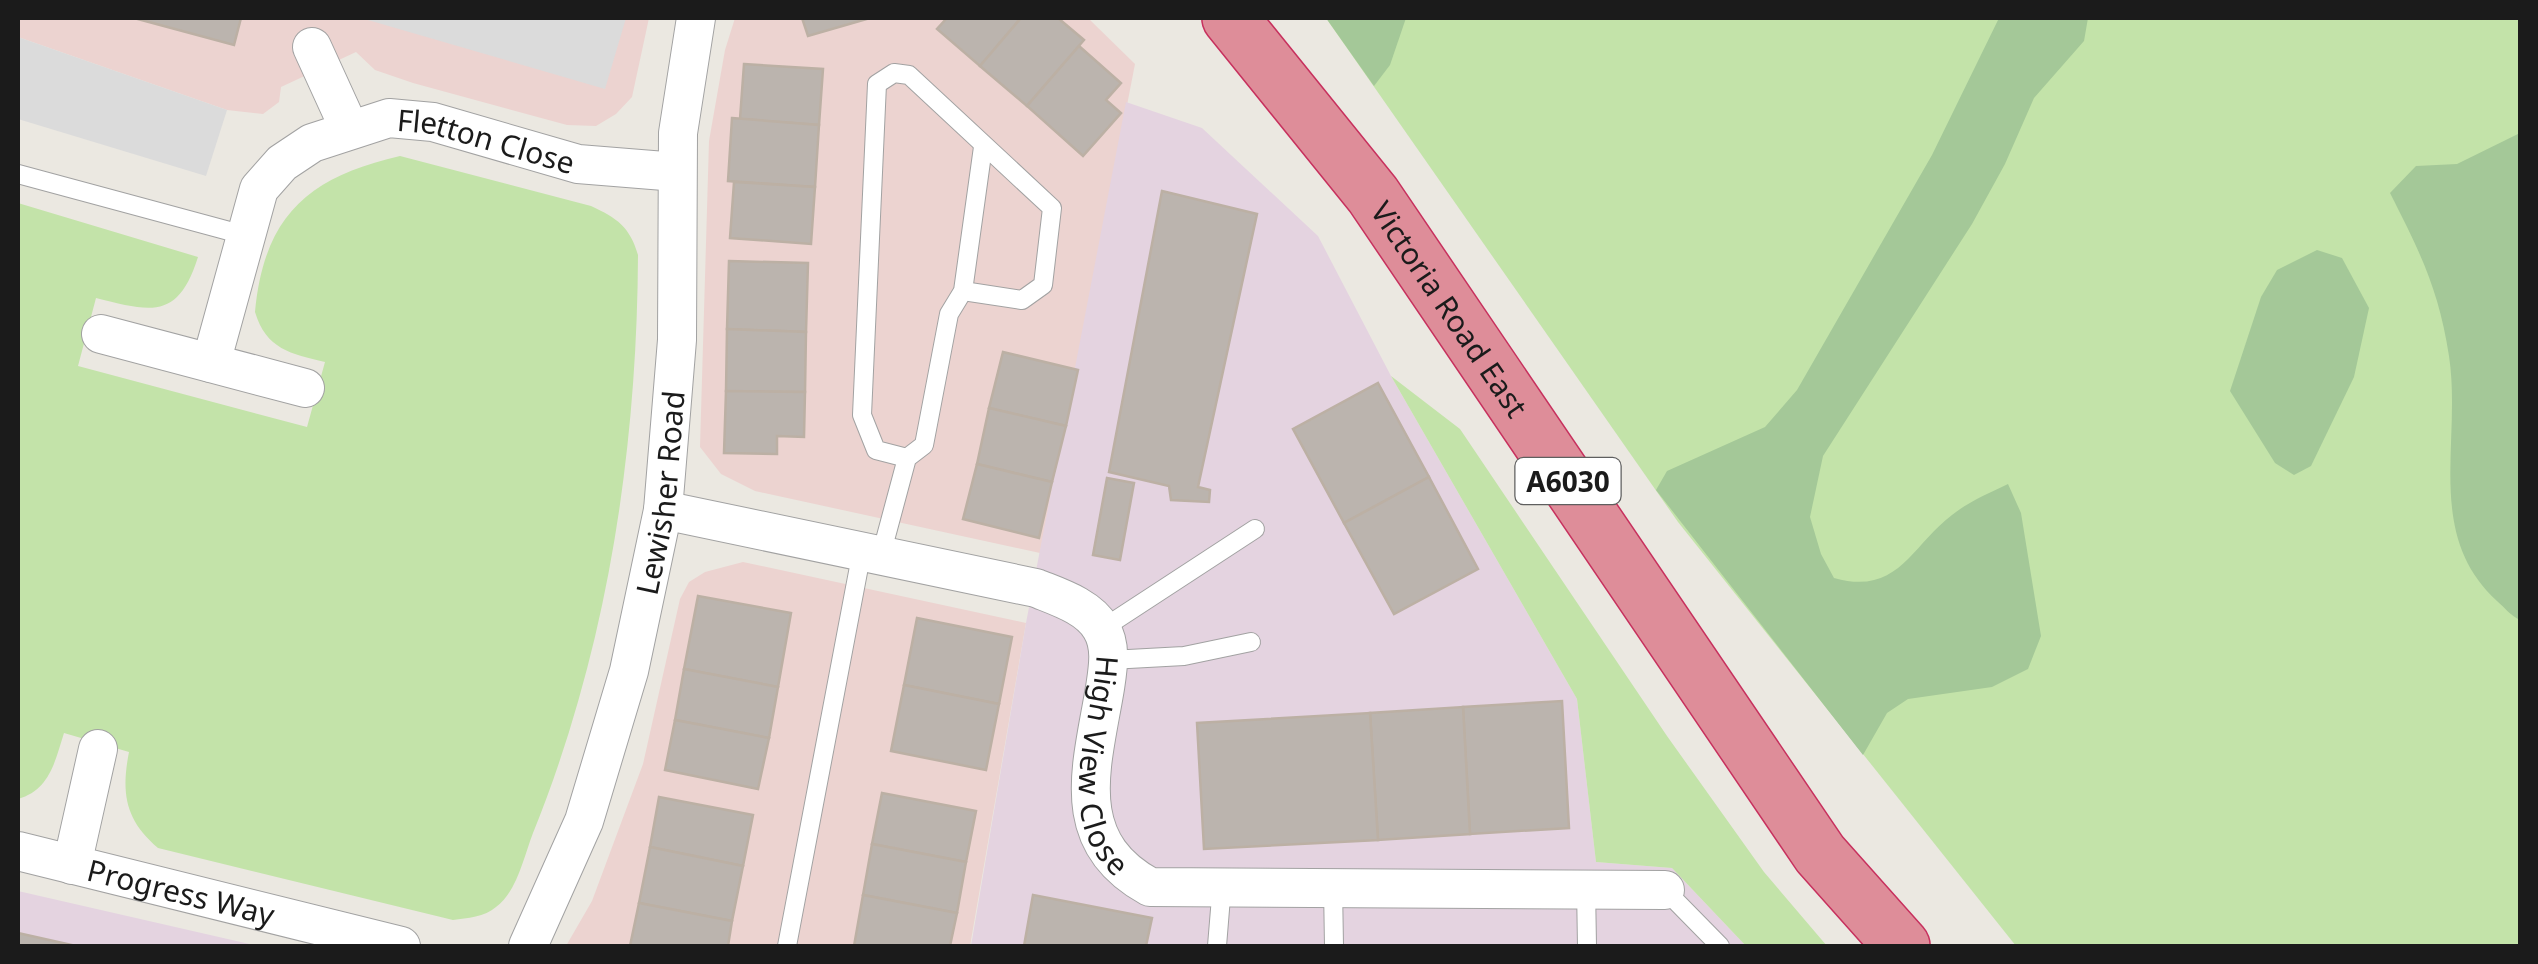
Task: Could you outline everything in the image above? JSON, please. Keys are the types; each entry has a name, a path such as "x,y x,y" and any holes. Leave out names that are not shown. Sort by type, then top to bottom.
{"highway":[{"name":"Victoria Road East","path":"1230,18 1373,196 1820,854 1902,946"}],"street":[{"name":"Lewisher Road","path":"528,946 584,821 629,671 663,510 677,340 677,172 696,18"},
{"path":"312,47 349,128"},
{"name":"Fletton Close","path":"211,363 259,189 282,163 312,143 389,118 433,122 578,164 677,172"},
{"path":"101,334 305,388"},
{"name":"High View Close","path":"663,510 1036,588 1088,612 1106,645 1088,791 1098,839 1126,874 1150,887 1665,890"},
{"path":"72,864 98,748"},
{"name":"Progress Way","path":"18,852 401,946"}],"lane":[{"path":"907,458 876,450 862,415 877,84 894,73 909,76 1052,208 1042,285 1022,300 962,291"},
{"path":"787,946 872,553 907,458 924,444 949,314 962,291 983,146"},
{"path":"18,174 244,235"},
{"path":"1106,645 1255,529"},
{"path":"1106,645 1184,656 1251,642"},
{"path":"1217,946 1222,885"},
{"path":"1333,886 1334,946"},
{"path":"1586,887 1587,946"},
{"path":"1665,890 1720,946"}],"shaded area":[{"path":"18,18 649,18 632,97 616,114 596,126 567,125 413,83 375,70 356,52 281,87 279,102 263,114 227,110 18,37"},
{"path":"361,18 626,18 605,89"},
{"path":"735,18 1088,18 1135,64 1040,553 755,491 721,474 700,447 709,141 725,50"},
{"path":"18,37 227,110 206,176 18,119"},
{"path":"1126,102 1202,128 1318,236 1391,376 1577,699 1596,862 1672,868 1746,946 971,946 1026,623"},
{"path":"743,562 1026,623 970,946 566,946 592,901 643,764 680,599 689,582 705,572"},
{"path":"18,891 258,946 18,946"}],"green space":[{"path":"1326,18 2520,18 2520,946 2016,946 1678,522"},
{"path":"1326,18 1406,18 1390,65 1374,86"},
{"path":"1999,18 2088,18 2084,41 2034,98 2005,164 1972,224 1823,456 1810,517 1821,554 1834,578 1874,580 1901,565 1958,510 2008,484 2021,513 2041,636 2028,669 1992,687 1908,699 1887,713 1863,755 1656,490 1667,471 1765,427 1797,390 1932,155"},
{"path":"2520,133 2520,620 2475,575 2461,547 2450,486 2452,388 2445,332 2427,272 2390,193 2416,166 2457,164"},
{"path":"400,156 591,206 621,224 638,255 632,403 624,476 613,549 580,693 559,764 509,892 487,913 453,920 158,848 138,827 128,805 129,752 64,733 44,782 18,799 18,203 198,257 182,292 160,306 148,308 96,298 78,366 307,427 325,362 281,348 260,324 255,312 269,250 281,226 317,189 340,176"},
{"path":"2317,250 2342,258 2369,308 2354,377 2311,466 2294,475 2275,463 2230,391 2261,297 2277,270"},
{"path":"1391,376 1460,429 1667,736 1764,872 1827,946 1746,946 1672,868 1596,862 1577,699"}],"building":[{"path":"134,18 241,18 234,45"},
{"path":"802,18 870,18 808,36"},
{"path":"947,18 1021,18 980,66 937,29"},
{"path":"1021,18 1058,18 1084,40 1027,106 980,66"},
{"path":"1079,46 1121,83 1106,100 1121,113 1083,156 1027,106"},
{"path":"744,64 823,69 819,125 740,119"},
{"path":"732,118 819,125 815,187 728,181"},
{"path":"734,182 815,187 811,244 730,238"},
{"path":"1162,191 1257,214 1198,487 1210,490 1209,502 1171,500 1169,486 1109,472"},
{"path":"729,261 808,263 806,332 727,329"},
{"path":"727,329 806,332 805,392 726,391"},
{"path":"1003,352 1078,370 1066,426 989,408"},
{"path":"1378,383 1429,477 1344,523 1293,429"},
{"path":"726,391 805,392 804,437 777,436 777,454 724,453"},
{"path":"989,408 1066,426 1052,482 977,464"},
{"path":"977,464 1052,482 1039,538 963,519"},
{"path":"1429,477 1478,569 1394,614 1344,523"},
{"path":"1107,478 1134,483 1120,560 1093,555"},
{"path":"698,596 791,613 778,687 684,669"},
{"path":"917,618 1012,637 999,704 904,685"},
{"path":"684,669 778,687 769,738 675,720"},
{"path":"904,685 999,704 986,770 891,751"},
{"path":"1562,701 1569,828 1470,834 1463,707"},
{"path":"1463,707 1470,834 1378,840 1370,713"},
{"path":"1370,713 1378,840 1204,849 1197,723"},
{"path":"675,720 769,738 758,789 665,770"},
{"path":"882,793 976,811 966,862 872,844"},
{"path":"659,797 753,815 743,866 650,847"},
{"path":"872,844 966,862 957,913 863,895"},
{"path":"650,847 743,866 732,921 639,903"},
{"path":"863,895 957,913 950,946 854,946"},
{"path":"1033,895 1152,918 1146,946 1024,946"},
{"path":"639,903 732,921 728,946 630,946"},
{"path":"18,933 76,946 18,946"}]}
